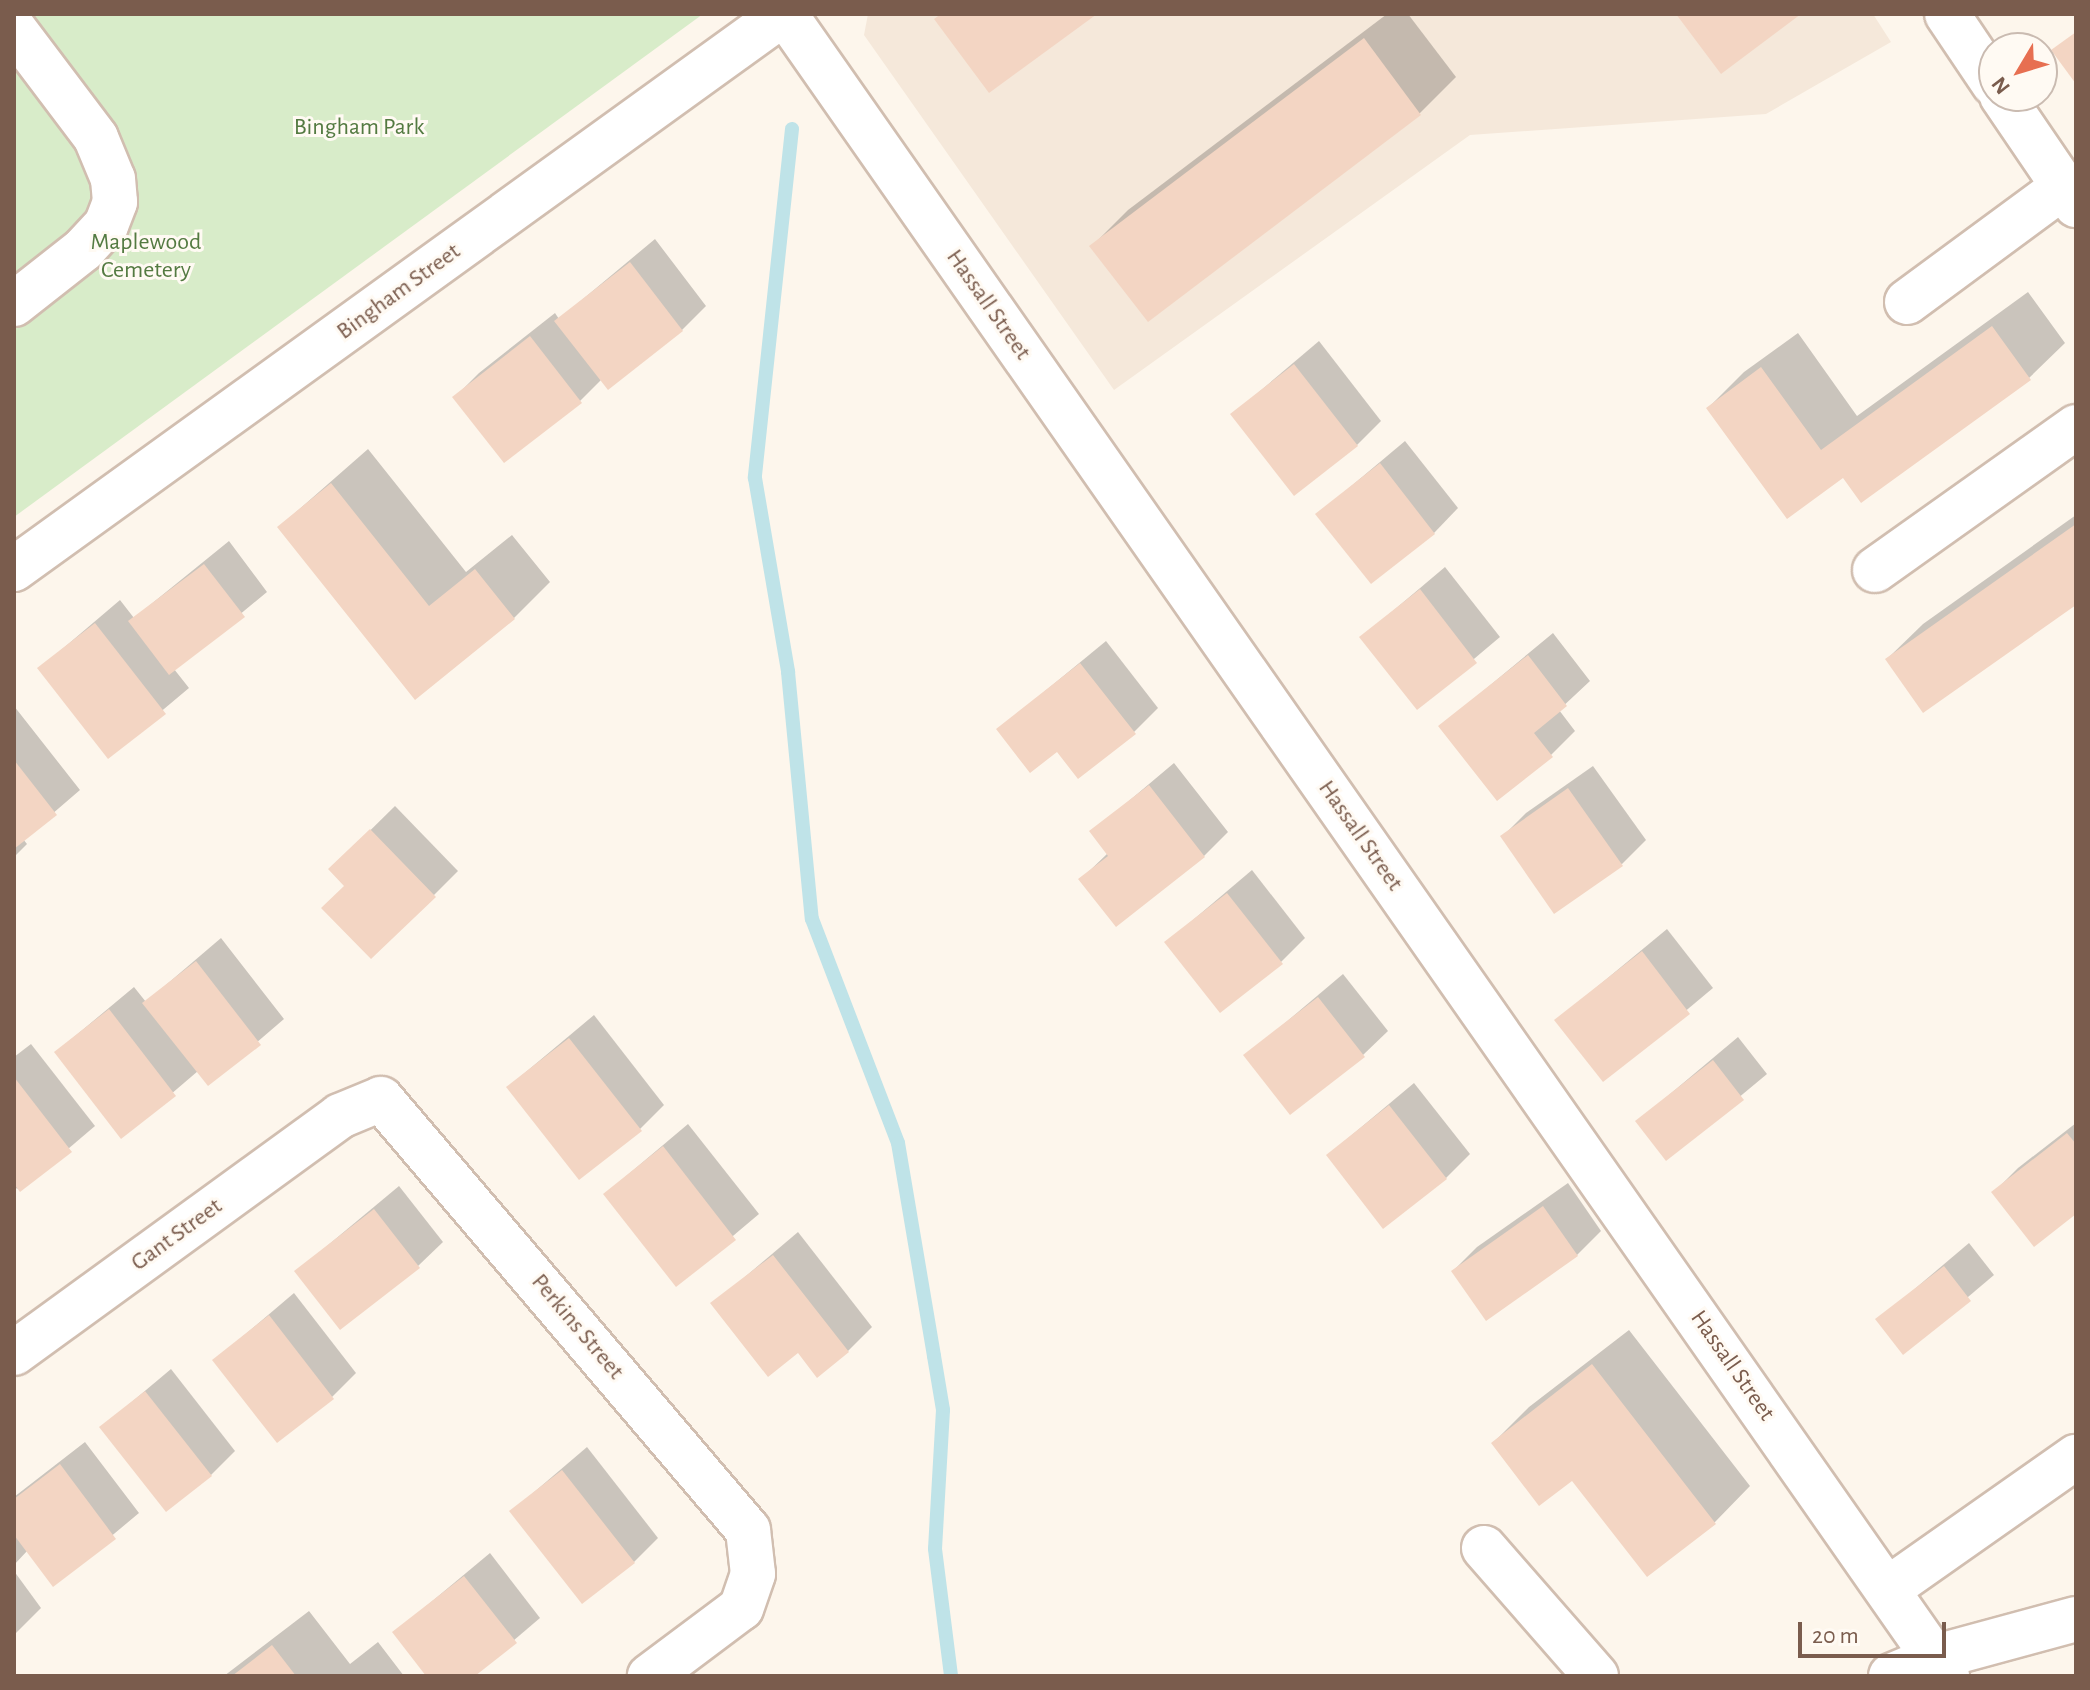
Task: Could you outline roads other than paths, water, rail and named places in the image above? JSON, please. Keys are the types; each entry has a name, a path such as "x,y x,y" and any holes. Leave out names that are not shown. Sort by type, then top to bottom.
{"street":[{"name":"Bingham Street","path":"14,569 784,14"},
{"name":"Hassall Street","path":"784,14 1941,1667"},
{"path":"1947,14 1978,60"},
{"path":"14,29 96,138 113,179 115,202 106,225 84,249 14,304"},
{"path":"1907,302 2070,196 2013,112"},
{"path":"1875,570 2076,427"},
{"name":"Perkins Street","path":"340,1116 381,1099 748,1530 753,1574 741,1608 650,1676"},
{"name":"Gant Street","path":"14,1353 340,1116"},
{"path":"1888,1589 2076,1457"},
{"path":"1484,1548 1596,1676"},
{"path":"1891,1676 1941,1667 2076,1619"}],"waterway":[{"path":"792,129 755,478 788,672 812,919 898,1143 943,1410 935,1549 951,1676"}],"park label":[{"name":"Bingham Park","path":"359,128"},
{"name":"Maplewood Cemetery","path":"146,257"}]}
